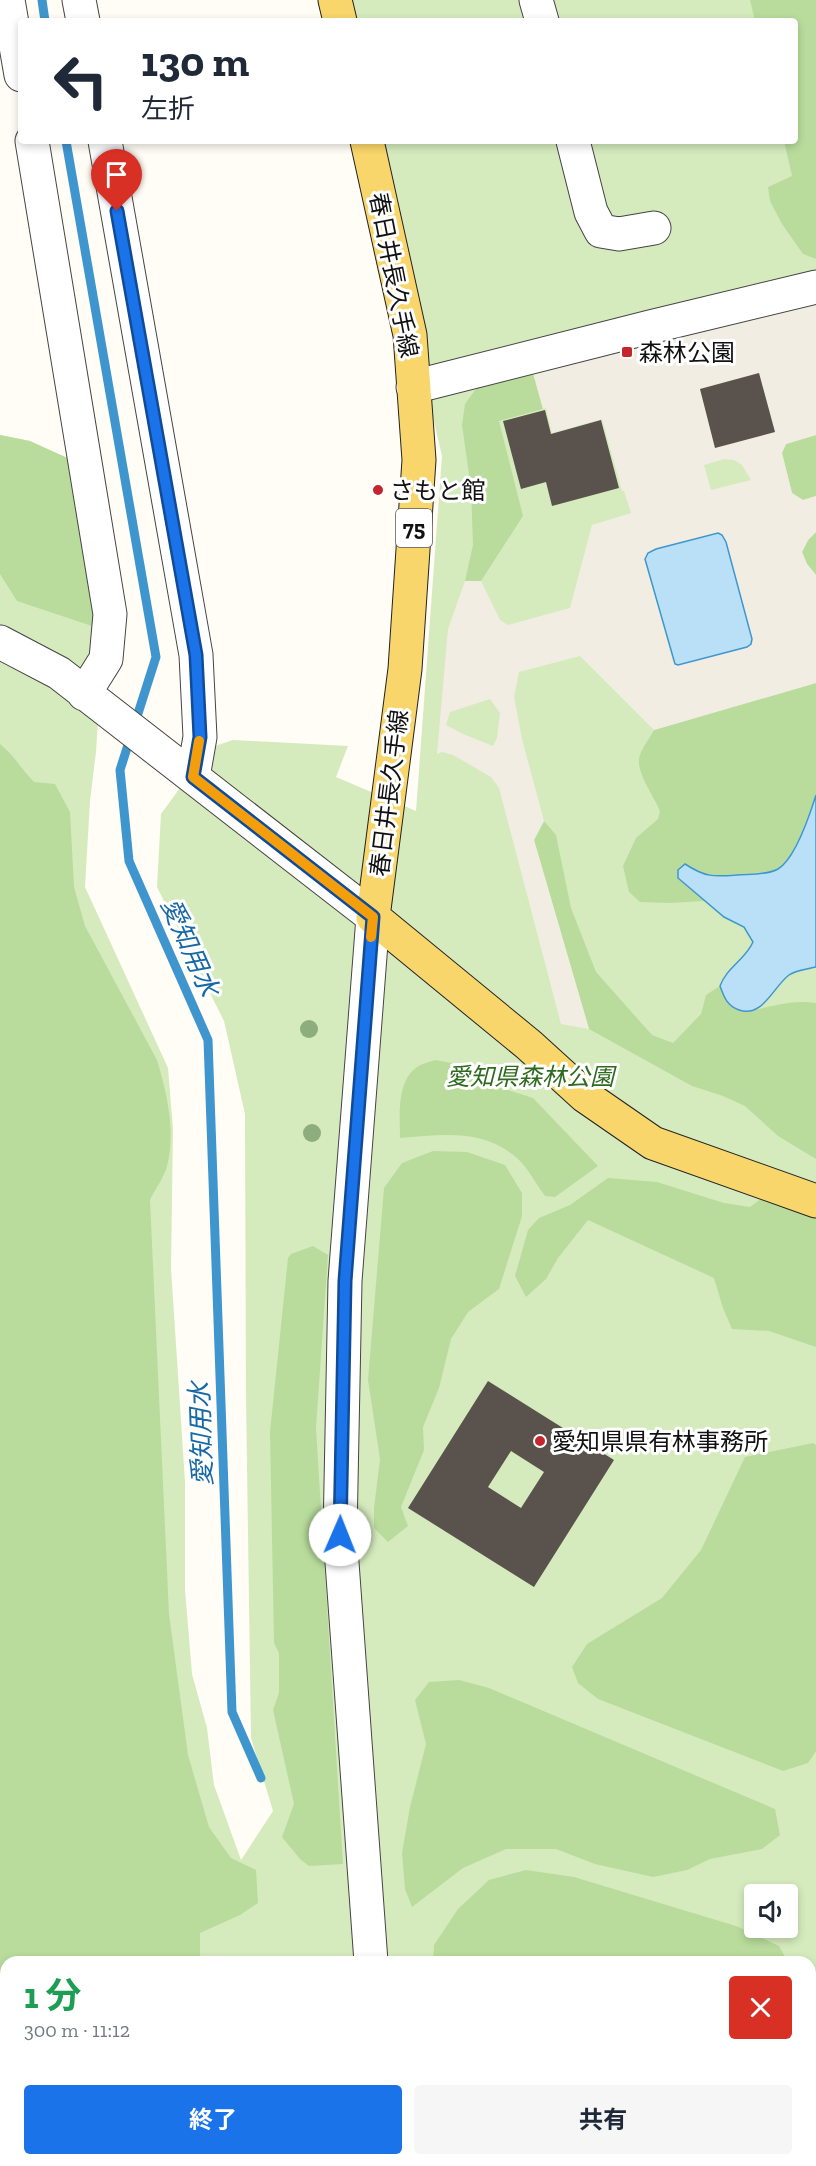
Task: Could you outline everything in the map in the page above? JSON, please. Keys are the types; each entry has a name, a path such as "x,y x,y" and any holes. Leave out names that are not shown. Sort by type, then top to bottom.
{"main road":[{"path":"335,0 339,18"},
{"name":"春日井長久手線","path":"368,144 410,335 419,460 405,669 373,917"},
{"path":"373,917 530,1045 585,1096 653,1143 816,1201"}],"street":[{"path":"8,0 18,58"},
{"path":"79,0 82,18"},
{"path":"536,0 541,18"},
{"path":"32,144 110,614 106,659 84,694"},
{"path":"106,144 196,655 200,737 189,773"},
{"path":"574,144 591,212 601,231 618,234 654,228"},
{"path":"414,387 816,287"},
{"path":"0,642 59,674 373,917 345,1281 340,1535 371,1956"}],"green space":[{"name":"愛知県森林公園","path":"337,0 816,0 816,1956 0,1956 0,435 30,441 105,609 85,887 168,1068 173,1129 171,1268 185,1482 185,1590 192,1674 207,1728 214,1785 241,1860 273,1811 251,1738 245,1114 224,1021 157,887 161,814 209,748 233,740 348,746 336,777 416,811 442,456 370,144 798,144 798,18 341,18"},
{"path":"750,0 816,0 816,259 803,254 782,224 770,201 768,187 792,176 785,144 798,144 798,18 754,18"},
{"path":"533,373 543,409 499,421 523,516 481,581 465,581 473,545 471,488 462,425 465,404 478,386"},
{"path":"0,435 30,441 72,460 105,609 92,626 17,601 0,574"},
{"path":"816,435 816,496 803,500 792,493 782,453 786,444"},
{"path":"816,532 816,575 807,564 802,552 808,540"},
{"path":"816,683 816,795 790,856 780,868 769,872 713,876 700,874 678,878 704,901 640,902 629,892 623,866 636,838 658,819 660,811 642,775 639,761 641,752 654,730"},
{"path":"0,744 34,782 55,784 70,812 74,887 85,926 157,1060 164,1086 169,1113 170,1153 164,1175 150,1200 169,1614 188,1755 209,1827 231,1858 256,1870 258,1903 240,1915 200,1933 200,1956 0,1956"},
{"path":"544,821 556,835 571,908 596,972 652,1035 673,1043 701,1014 706,995 720,986 726,1001 746,1012 789,1003 816,1003 816,1159 778,1136 745,1106 692,1086 589,1029 534,840"},
{"path":"435,1060 468,1066 496,1086 533,1098 598,1166 555,1197 545,1196 517,1158 504,1148 490,1142 446,1135 400,1138 400,1110 405,1081 417,1067"},
{"path":"433,1151 467,1152 505,1165 522,1193 522,1216 499,1289 468,1312 451,1339 439,1388 423,1427 424,1450 401,1507 408,1526 388,1542 374,1528 380,1459 368,1380 384,1188 402,1163"},
{"path":"608,1178 657,1182 724,1203 750,1207 762,1198 816,1217 816,1347 769,1331 732,1329 714,1278 588,1220 558,1258 546,1279 526,1297 515,1276 528,1230 539,1218 570,1205"},
{"path":"313,1246 328,1255 316,1428 343,1864 309,1866 300,1859 282,1837 294,1804 273,1710 279,1693 279,1653 274,1643 270,1432 288,1258 291,1254"},
{"path":"813,1443 816,1445 816,1751 808,1763 783,1771 598,1699 578,1683 572,1667 587,1644 662,1598 701,1550 745,1457"},
{"path":"459,1680 489,1688 775,1809 780,1835 762,1849 710,1859 687,1870 653,1877 595,1864 556,1849 506,1849 463,1868 412,1907 405,1889 402,1853 410,1807 426,1744 415,1700 429,1682"},
{"path":"526,1870 574,1877 736,1926 744,1930 744,1938 762,1938 779,1946 785,1956 433,1956 434,1945 458,1909 489,1880"}],"shaded area":[{"path":"816,303 816,435 786,444 782,453 792,493 803,500 816,496 816,532 808,540 802,552 807,564 816,575 816,683 654,730 580,656 519,672 514,697 522,739 544,821 534,840 589,1029 561,1024 499,788 491,777 453,755 442,752 437,754 448,629 465,581 481,581 500,620 508,625 570,608 592,525 631,513 624,491 622,491 602,419 552,433 546,408 543,409 533,373","holes":["759,373 775,432 715,447 700,389","724,459 734,460 742,465 751,480 711,490 704,465","718,533 673,662 645,559 648,553","490,699 500,713 497,738 493,746 446,725 450,712"]}],"water":[{"path":"718,533 726,542 752,639 751,644 678,665 675,664 645,559 648,553 656,549"},
{"path":"816,795 816,967 789,975 755,1010 739,1010 729,1004 720,986 723,979 753,942 744,927 724,917 678,878 678,870 685,864 704,874 722,876 764,873 778,869 796,846"}],"building":[{"path":"759,373 775,432 715,448 700,389"},
{"path":"545,410 551,434 601,420 619,488 552,506 546,482 521,489 503,421"},
{"path":"488,1381 614,1460 534,1587 408,1508","holes":["511,1451 544,1472 521,1508 488,1487"]}],"waterway":[{"name":"愛知用水","path":"42,0 45,18"},
{"name":"愛知用水","path":"67,144 156,657 120,770 129,861 208,1040 232,1712 261,1778"}],"slow traffic":[{"path":"199,741 193,777 373,917 371,937"}],"place":[{"name":"森林公園","path":"627,352"},
{"name":"さもと館","path":"378,490"},
{"name":"愛知県県有林事務所","path":"540,1441"}],"route":[{"path":"117,211 196,655 200,737 193,777 373,917 345,1281 340,1535"}]}
